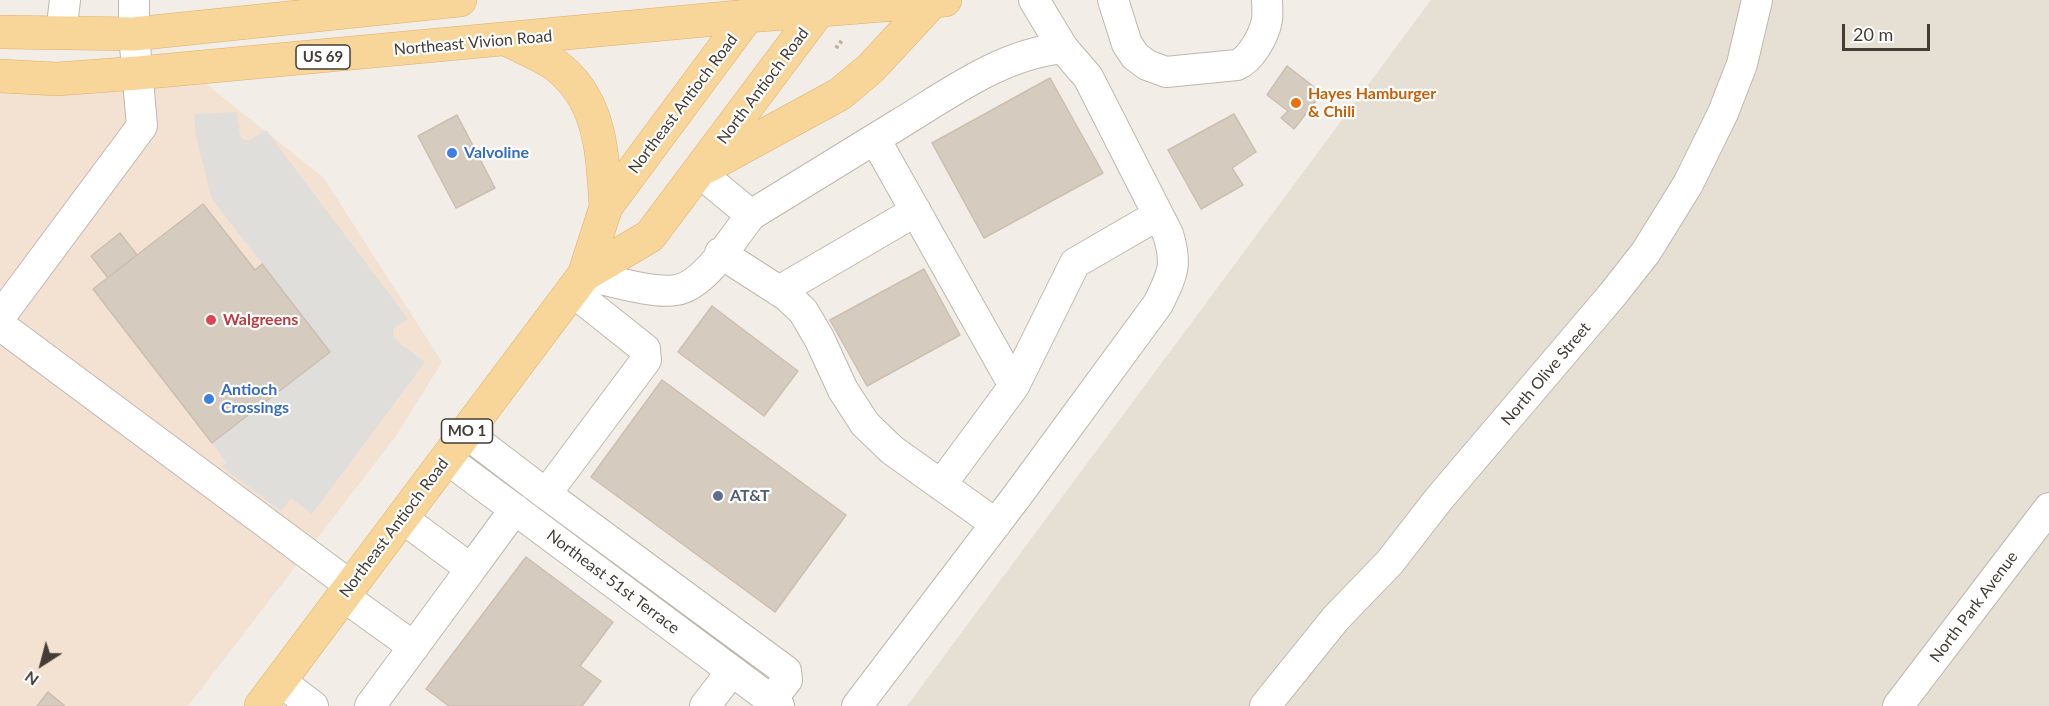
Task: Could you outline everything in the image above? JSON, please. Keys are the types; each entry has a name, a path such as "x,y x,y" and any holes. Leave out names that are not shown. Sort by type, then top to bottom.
{"main road":[{"path":"0,32 134,34 338,7 460,0"},
{"name":"Northeast Vivion Road","path":"0,76 57,79 138,73 508,40 754,8 945,0"},
{"path":"699,172 840,94 871,68 933,1"},
{"name":"North Antioch Road","path":"699,172 823,6"},
{"name":"Northeast Antioch Road","path":"606,207 754,8"},
{"path":"508,40 553,63 576,86 590,111 600,139 606,207"},
{"name":"Northeast Antioch Road","path":"271,694 578,283 650,236 699,172"},
{"name":"MO 1","path":"578,283 606,207"}],"street":[{"path":"61,33 65,0"},
{"path":"0,317 142,126 134,34 134,0"},
{"path":"857,706 996,524 1158,304 1171,276 1174,255 1168,234 1088,77 1063,48 1034,0"},
{"path":"1113,0 1127,44 1147,65 1166,72 1237,65 1243,62 1260,38 1267,20 1267,0"},
{"name":"North Olive Street","path":"1265,706 1336,618 1390,562 1438,500 1646,252 1688,184 1723,113 1742,64 1757,0"},
{"path":"578,283 660,291 678,290 705,274 751,215 975,78 1018,57 1043,50 1063,48"},
{"path":"875,139 1014,386"},
{"path":"699,172 751,215"},
{"path":"779,291 916,211"},
{"path":"941,485 1014,386 1075,263 1158,215"},
{"path":"720,253 779,291 803,311 819,338 843,390 865,424 892,450 996,524"},
{"path":"546,494 646,360 645,349 578,283"},
{"path":"0,325 347,591 414,647"},
{"path":"466,433 786,672 787,680 775,703"},
{"name":"Northeast 51st Terrace","path":"447,459 775,703"},
{"name":"North Park Avenue","path":"1898,706 2049,508"},
{"path":"370,706 515,509"},
{"path":"402,518 471,569"},
{"path":"705,706 732,671"},
{"path":"271,694 314,706"}],"shaded area":[{"path":"1431,0 2049,0 2049,706 907,706"},
{"name":"Antioch Crossings","path":"206,84 323,177 442,362 396,436 188,706 0,706 0,93"},
{"path":"237,112 240,135 243,139 249,141 266,130 408,319 393,329 393,335 397,341 425,362 312,514 291,498 281,511 221,466 227,463 212,443 330,351 212,199 196,136 194,114"}],"building":[{"name":"Hayes Hamburger & Chili","path":"1287,66 1322,93 1294,129 1281,118 1288,111 1267,95"},
{"path":"1050,78 1103,173 984,238 932,143"},
{"path":"1234,114 1256,152 1232,168 1243,185 1201,209 1168,150"},
{"name":"Valvoline","path":"457,115 495,188 456,208 418,136"},
{"name":"Walgreens","path":"203,204 255,270 262,264 330,352 212,443 93,289"},
{"path":"120,233 137,255 108,278 91,256"},
{"path":"924,269 960,335 867,386 830,320"},
{"path":"712,306 798,371 764,416 678,352"},
{"name":"AT&T","path":"662,380 846,515 775,612 591,477"},
{"path":"526,557 613,622 580,666 601,681 582,706 449,706 426,689"},
{"path":"48,692 65,706 37,706"}],"place":[{"name":"Hayes Hamburger & Chili","path":"1296,103"},
{"name":"Valvoline","path":"452,153"},
{"name":"Walgreens","path":"211,320"},
{"name":"Antioch Crossings","path":"209,399"},
{"name":"AT&T","path":"718,496"}]}
